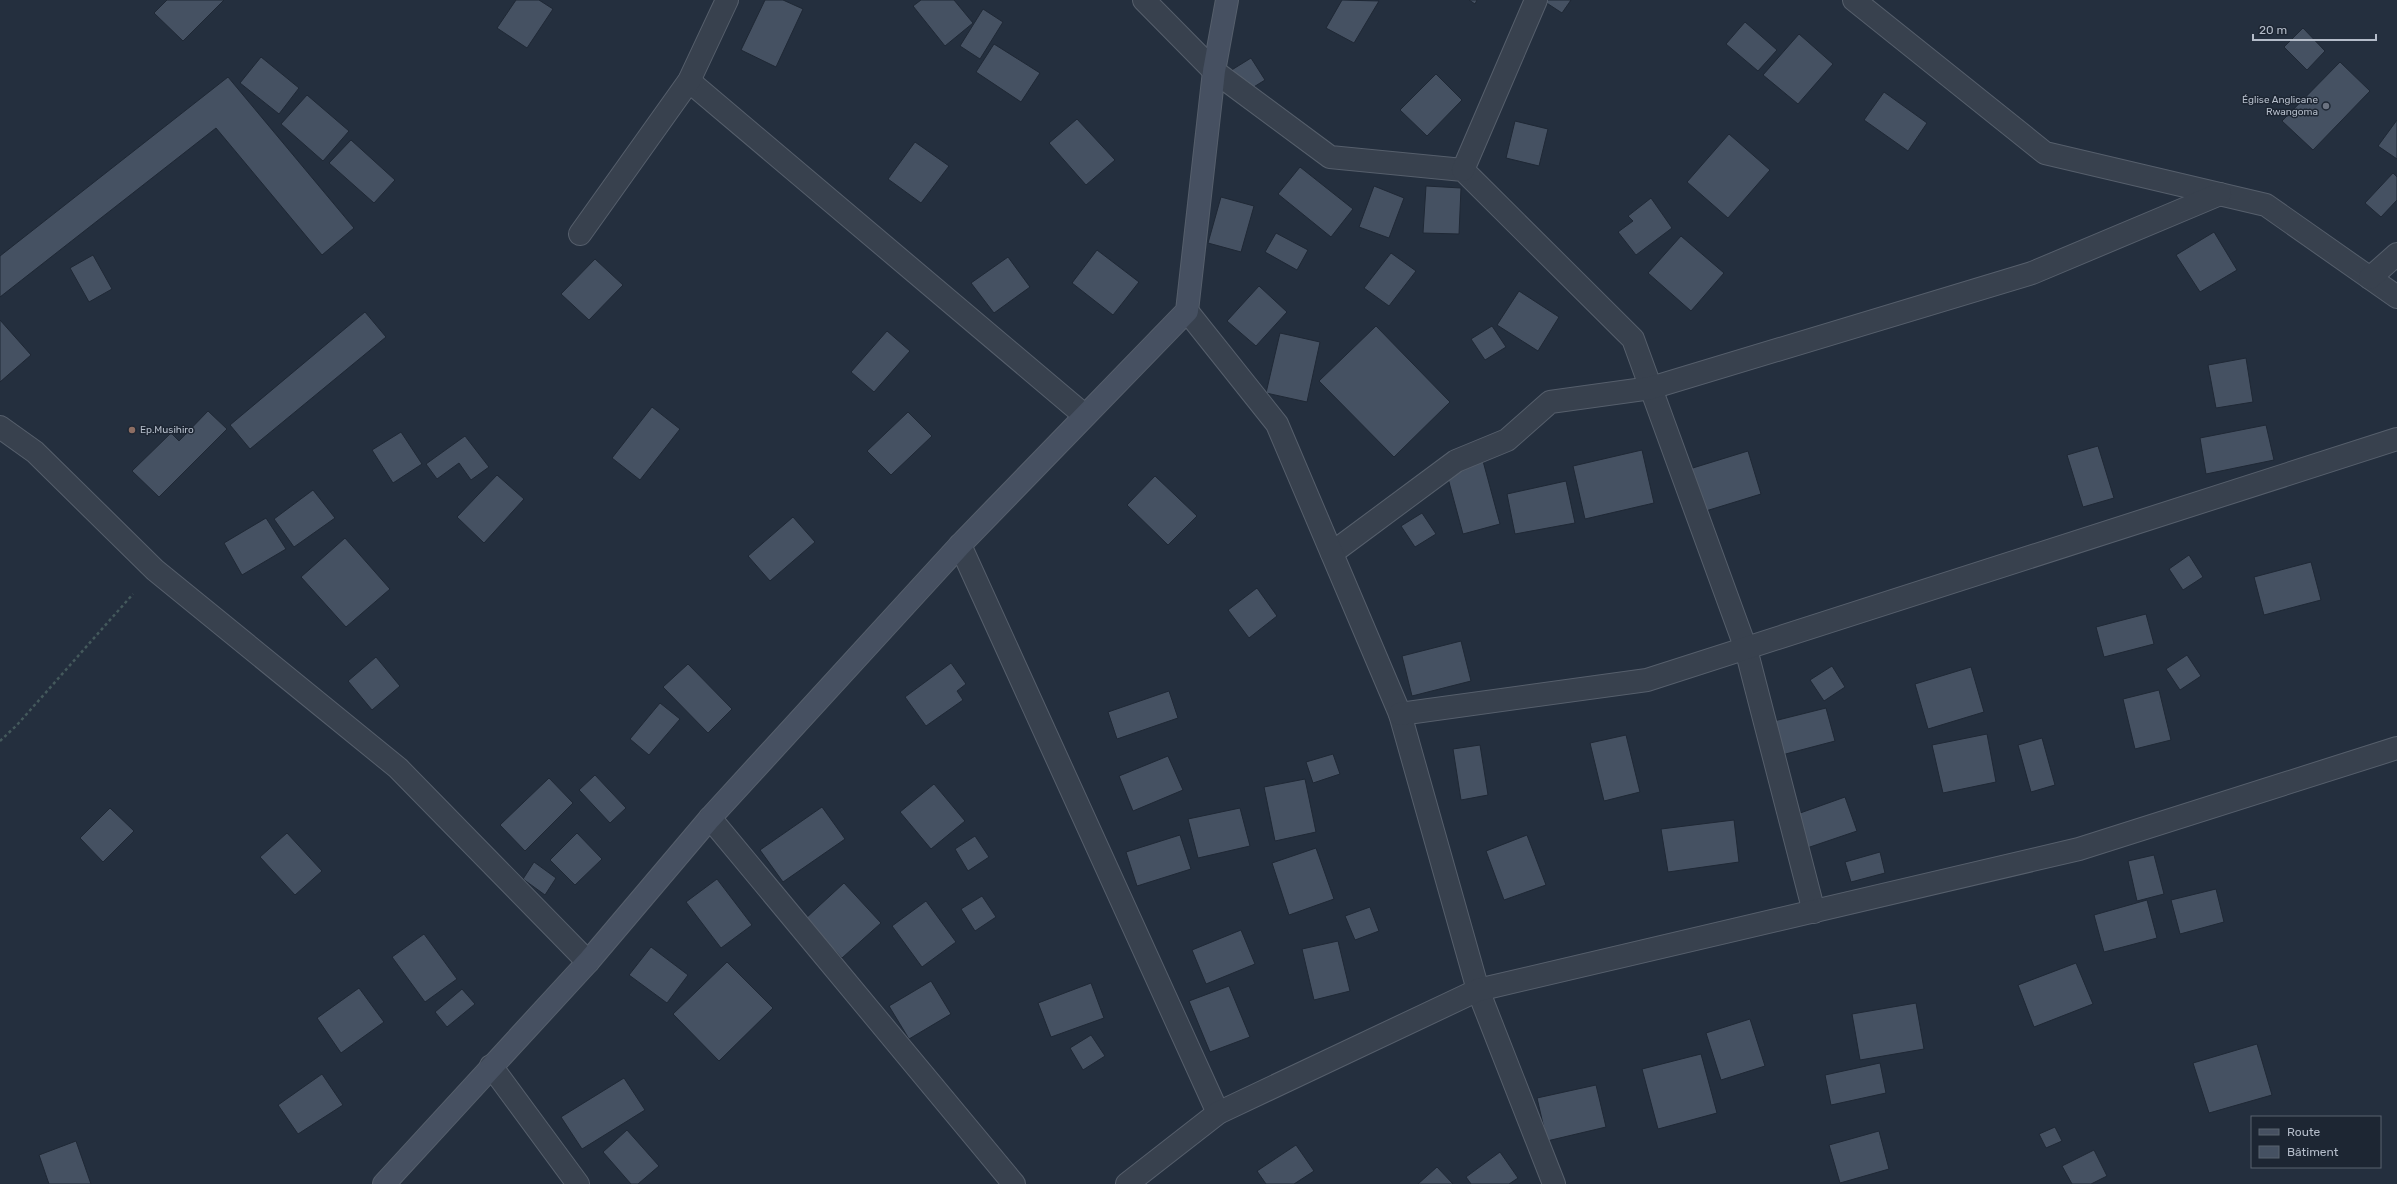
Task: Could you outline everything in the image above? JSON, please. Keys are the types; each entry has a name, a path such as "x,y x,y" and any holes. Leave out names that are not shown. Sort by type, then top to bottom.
{"street":[{"path":"580,234 689,81 727,0"},
{"path":"1144,0 1214,71 1330,156 1463,170 1633,339 1746,649 1814,912"},
{"path":"384,1184 588,962 710,818 960,545 1187,310 1214,71 1227,0"},
{"path":"1463,170 1536,0"},
{"path":"1854,0 2045,154 2266,204 2397,297"},
{"path":"689,81 1084,415"},
{"path":"1332,553 1456,461 1507,440 1550,402 1651,388 2032,273 2220,194"},
{"path":"2370,278 2397,254"},
{"path":"1187,310 1277,424 1400,714 1478,990 1554,1184"},
{"path":"0,426 34,452 155,570 398,768 588,962"},
{"path":"1400,714 1647,680 2396,442"},
{"path":"960,545 1218,1113"},
{"path":"1127,1184 1218,1113 1478,990 2079,849 2397,748"},
{"path":"710,818 1014,1184"},
{"path":"491,1066 578,1184"}],"path":[{"path":"0,741 17,725 155,570"}],"building":[{"path":"167,0 224,0 183,41 154,13"},
{"path":"516,0 539,0 553,9 527,48 497,28"},
{"path":"765,0 783,0 803,9 776,67 741,50"},
{"path":"921,0 954,0 973,23 945,46 913,6"},
{"path":"1342,0 1379,1 1354,43 1326,28"},
{"path":"1469,0 1477,0 1475,4"},
{"path":"1542,0 1571,0 1562,13"},
{"path":"983,9 1003,22 980,59 960,46"},
{"path":"1745,22 1777,50 1758,71 1726,44"},
{"path":"2303,28 2325,51 2307,70 2284,47"},
{"path":"1799,34 1833,64 1798,104 1763,75"},
{"path":"994,44 1040,73 1021,102 976,72"},
{"path":"261,57 299,88 279,114 240,83"},
{"path":"1251,58 1265,80 1244,93 1230,71"},
{"name":"Église Anglicane Rwangoma","path":"2340,62 2370,91 2313,150 2282,121"},
{"path":"1436,74 1462,100 1427,136 1400,110"},
{"path":"228,77 354,228 322,255 216,128 0,297 0,256"},
{"path":"1884,92 1927,123 1908,151 1864,120"},
{"path":"307,95 349,131 323,161 281,124"},
{"path":"1077,119 1115,160 1086,185 1049,143"},
{"path":"2397,120 2397,159 2378,146"},
{"path":"1515,121 1548,129 1539,166 1506,158"},
{"path":"1729,134 1770,170 1728,218 1687,182"},
{"path":"351,140 395,180 374,203 329,163"},
{"path":"915,142 949,166 921,203 888,179"},
{"path":"1300,167 1353,209 1331,237 1278,194"},
{"path":"2393,173 2397,177 2397,200 2381,217 2365,203"},
{"path":"1374,186 1404,198 1389,238 1359,227"},
{"path":"1426,186 1461,188 1459,234 1423,233"},
{"path":"1221,197 1254,206 1241,252 1208,243"},
{"path":"1651,198 1672,228 1636,255 1618,232 1633,221 1628,216"},
{"path":"2214,232 2237,270 2200,292 2176,255"},
{"path":"1276,233 1308,250 1297,270 1265,252"},
{"path":"1681,236 1724,273 1691,311 1648,273"},
{"path":"1097,250 1139,282 1113,315 1072,283"},
{"path":"1391,253 1416,271 1389,306 1364,288"},
{"path":"93,255 112,289 89,302 70,268"},
{"path":"1008,257 1030,287 994,313 971,283"},
{"path":"595,259 623,285 589,320 561,294"},
{"path":"1259,286 1287,312 1256,346 1227,321"},
{"path":"1519,291 1559,317 1538,351 1497,325"},
{"path":"365,312 386,337 250,449 230,425"},
{"path":"0,320 31,355 0,382"},
{"path":"1376,326 1450,402 1394,457 1319,381"},
{"path":"1492,326 1506,347 1485,360 1471,339"},
{"path":"887,331 910,351 874,392 851,372"},
{"path":"1280,333 1320,342 1307,402 1266,393"},
{"path":"2246,358 2253,402 2216,408 2208,365"},
{"path":"652,407 680,429 640,480 612,458"},
{"path":"208,411 227,429 159,497 132,471 171,433 179,441"},
{"path":"908,412 932,436 891,475 867,451"},
{"path":"2266,425 2274,460 2206,474 2200,438"},
{"path":"401,432 422,464 393,483 372,450"},
{"path":"465,436 489,467 471,480 459,463 437,479 426,464"},
{"path":"2098,446 2114,498 2083,507 2067,455"},
{"path":"1642,450 1654,503 1585,519 1573,466"},
{"path":"1748,451 1761,494 1696,514 1683,471"},
{"path":"1483,461 1500,524 1463,534 1446,471"},
{"path":"497,475 524,499 484,543 457,517"},
{"path":"1155,476 1197,516 1168,545 1127,505"},
{"path":"1566,481 1575,523 1515,534 1507,494"},
{"path":"313,490 335,518 294,547 274,519"},
{"path":"1422,513 1436,534 1415,547 1401,526"},
{"path":"793,517 815,542 770,581 748,556"},
{"path":"266,518 286,549 242,575 224,543"},
{"path":"345,538 390,589 346,627 301,577"},
{"path":"2189,555 2203,577 2183,590 2169,569"},
{"path":"2311,562 2321,600 2264,615 2254,577"},
{"path":"1257,588 1277,616 1249,638 1228,610"},
{"path":"2146,614 2154,644 2104,657 2096,627"},
{"path":"1461,641 1471,681 1412,696 1402,656"},
{"path":"2187,655 2201,676 2180,690 2166,669"},
{"path":"376,657 400,686 372,710 348,681"},
{"path":"951,663 966,684 957,691 963,700 926,726 905,697"},
{"path":"688,664 732,709 708,733 663,687"},
{"path":"1832,666 1845,687 1824,701 1810,680"},
{"path":"1971,667 1984,712 1928,729 1915,684"},
{"path":"2159,690 2171,740 2135,749 2123,699"},
{"path":"1169,691 1178,718 1117,739 1108,712"},
{"path":"660,703 680,719 649,755 630,739"},
{"path":"1826,708 1835,741 1778,756 1770,722"},
{"path":"1987,734 1996,782 1943,793 1932,745"},
{"path":"1626,735 1640,792 1604,801 1590,743"},
{"path":"2042,738 2055,785 2031,792 2018,745"},
{"path":"1480,745 1488,795 1461,800 1453,749"},
{"path":"1333,754 1340,774 1313,783 1306,762"},
{"path":"1168,756 1183,790 1133,811 1119,776"},
{"path":"595,775 626,808 610,823 579,790"},
{"path":"549,778 573,803 525,851 500,825"},
{"path":"1305,779 1316,832 1275,841 1264,787"},
{"path":"934,784 965,821 931,849 900,812"},
{"path":"1845,797 1857,831 1801,850 1789,817"},
{"path":"822,807 845,839 783,882 760,850"},
{"path":"110,808 134,831 103,862 80,838"},
{"path":"1240,808 1250,846 1198,858 1188,819"},
{"path":"1734,820 1739,862 1668,872 1661,829"},
{"path":"287,833 322,871 295,895 260,857"},
{"path":"577,833 602,859 575,885 550,860"},
{"path":"1180,835 1191,869 1137,886 1126,852"},
{"path":"1527,835 1546,885 1504,900 1486,851"},
{"path":"975,836 989,857 968,871 955,849"},
{"path":"1316,848 1334,899 1289,915 1272,863"},
{"path":"1880,852 1885,873 1851,882 1845,862"},
{"path":"2154,855 2164,894 2137,901 2128,861"},
{"path":"534,862 556,878 545,895 523,879"},
{"path":"717,879 752,925 721,948 686,902"},
{"path":"844,883 881,923 842,958 805,919"},
{"path":"2216,889 2224,922 2180,934 2171,900"},
{"path":"982,896 996,917 975,931 961,909"},
{"path":"2147,900 2157,938 2104,952 2094,915"},
{"path":"926,901 956,942 922,967 892,926"},
{"path":"1370,907 1379,931 1355,940 1345,916"},
{"path":"1241,930 1255,964 1206,984 1192,950"},
{"path":"424,934 457,979 425,1002 392,957"},
{"path":"1338,941 1350,991 1314,1000 1302,949"},
{"path":"651,947 688,975 667,1003 629,975"},
{"path":"727,962 773,1008 719,1061 673,1014"},
{"path":"2076,963 2093,1004 2034,1027 2018,985"},
{"path":"931,981 951,1014 909,1039 889,1006"},
{"path":"1091,983 1104,1018 1051,1037 1038,1003"},
{"path":"1229,986 1250,1037 1210,1052 1189,1001"},
{"path":"359,988 384,1022 341,1053 317,1018"},
{"path":"462,989 475,1004 447,1027 435,1012"},
{"path":"1916,1003 1924,1049 1860,1060 1852,1014"},
{"path":"1750,1019 1765,1066 1721,1080 1706,1033"},
{"path":"1091,1035 1105,1056 1083,1070 1070,1048"},
{"path":"2257,1044 2272,1095 2209,1113 2193,1063"},
{"path":"1701,1054 1717,1113 1658,1129 1642,1069"},
{"path":"1880,1063 1886,1093 1831,1105 1825,1075"},
{"path":"322,1074 343,1105 298,1134 278,1105"},
{"path":"624,1078 645,1110 582,1149 561,1117"},
{"path":"1596,1085 1606,1127 1547,1141 1537,1098"},
{"path":"2055,1127 2062,1141 2046,1148 2039,1134"},
{"path":"627,1130 659,1166 638,1184 631,1184 603,1152"},
{"path":"1879,1131 1889,1169 1840,1183 1829,1145"},
{"path":"76,1141 91,1184 49,1184 39,1155"},
{"path":"1296,1145 1314,1171 1294,1184 1266,1184 1257,1171"},
{"path":"2094,1150 2107,1176 2091,1184 2072,1184 2062,1166"},
{"path":"1500,1152 1518,1178 1509,1184 1471,1184 1466,1177"},
{"path":"1437,1167 1453,1184 1418,1184"}],"place":[{"name":"Église Anglicane Rwangoma","path":"2326,106"},
{"name":"Ep.Musihiro","path":"132,430"}]}
